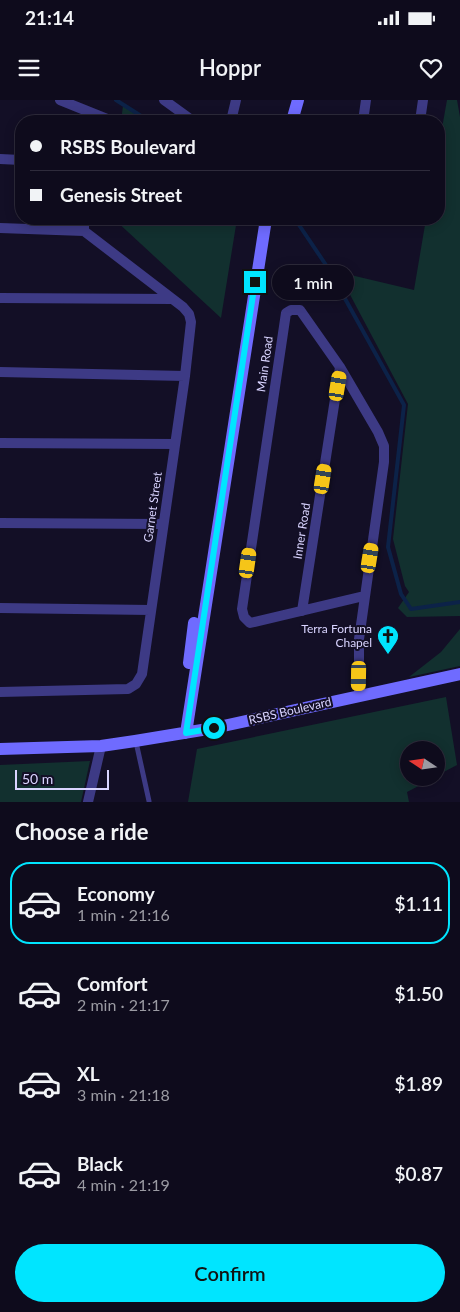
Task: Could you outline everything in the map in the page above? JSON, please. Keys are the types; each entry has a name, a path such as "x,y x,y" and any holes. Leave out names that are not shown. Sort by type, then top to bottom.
{"street":[{"path":"60,100 97,115"},
{"path":"164,100 184,115"},
{"path":"180,112 184,100"},
{"path":"232,115 236,100"},
{"path":"294,115 298,100"},
{"path":"364,115 366,100"},
{"path":"421,115 423,100"},
{"path":"85,110 85,115"},
{"path":"0,159 15,160"},
{"path":"84,225 84,231"},
{"path":"186,733 191,690 189,663 193,624 206,598 265,225"},
{"path":"0,228 84,231 172,299"},
{"path":"0,298 172,299"},
{"name":"Garnet Street","path":"0,692 128,689 136,684 142,674 185,376 191,322 188,314 172,299"},
{"name":"Main Road","path":"359,695 360,639 364,596 384,462 384,446 378,432 340,367 300,310 291,310 286,313 242,609 244,617 250,623 364,596"},
{"name":"Inner Road","path":"302,611 340,367"},
{"path":"0,372 185,376"},
{"path":"0,443 175,444"},
{"path":"0,523 164,524"},
{"path":"0,608 151,610"},
{"name":"RSBS Boulevard","path":"0,749 101,746 186,733 460,674"},
{"path":"88,802 101,746"}],"lane":[{"path":"136,741 149,801"}],"green space":[{"path":"447,100 457,100 460,117 460,616 407,617 398,608 409,592 405,586 393,539 408,404 338,272 414,290 425,225 445,225 444,115"},
{"path":"123,106 137,115 122,115"},
{"path":"120,225 236,225 221,318"},
{"path":"460,629 460,666 409,677 441,652"},
{"path":"446,697 457,765 445,771 445,741 400,741 400,786 419,786 407,792 409,802 188,802 197,749"},
{"path":"90,761 81,802 0,802 0,765"}],"waterway":[{"path":"116,100 140,115"},
{"path":"299,225 328,268 404,405 388,547 401,594 411,609 460,602"}],"place":[{"name":"Terra Fortuna Chapel","path":"388,655"}],"route":[{"path":"214,728 186,733 191,690 200,644 255,282"}]}
